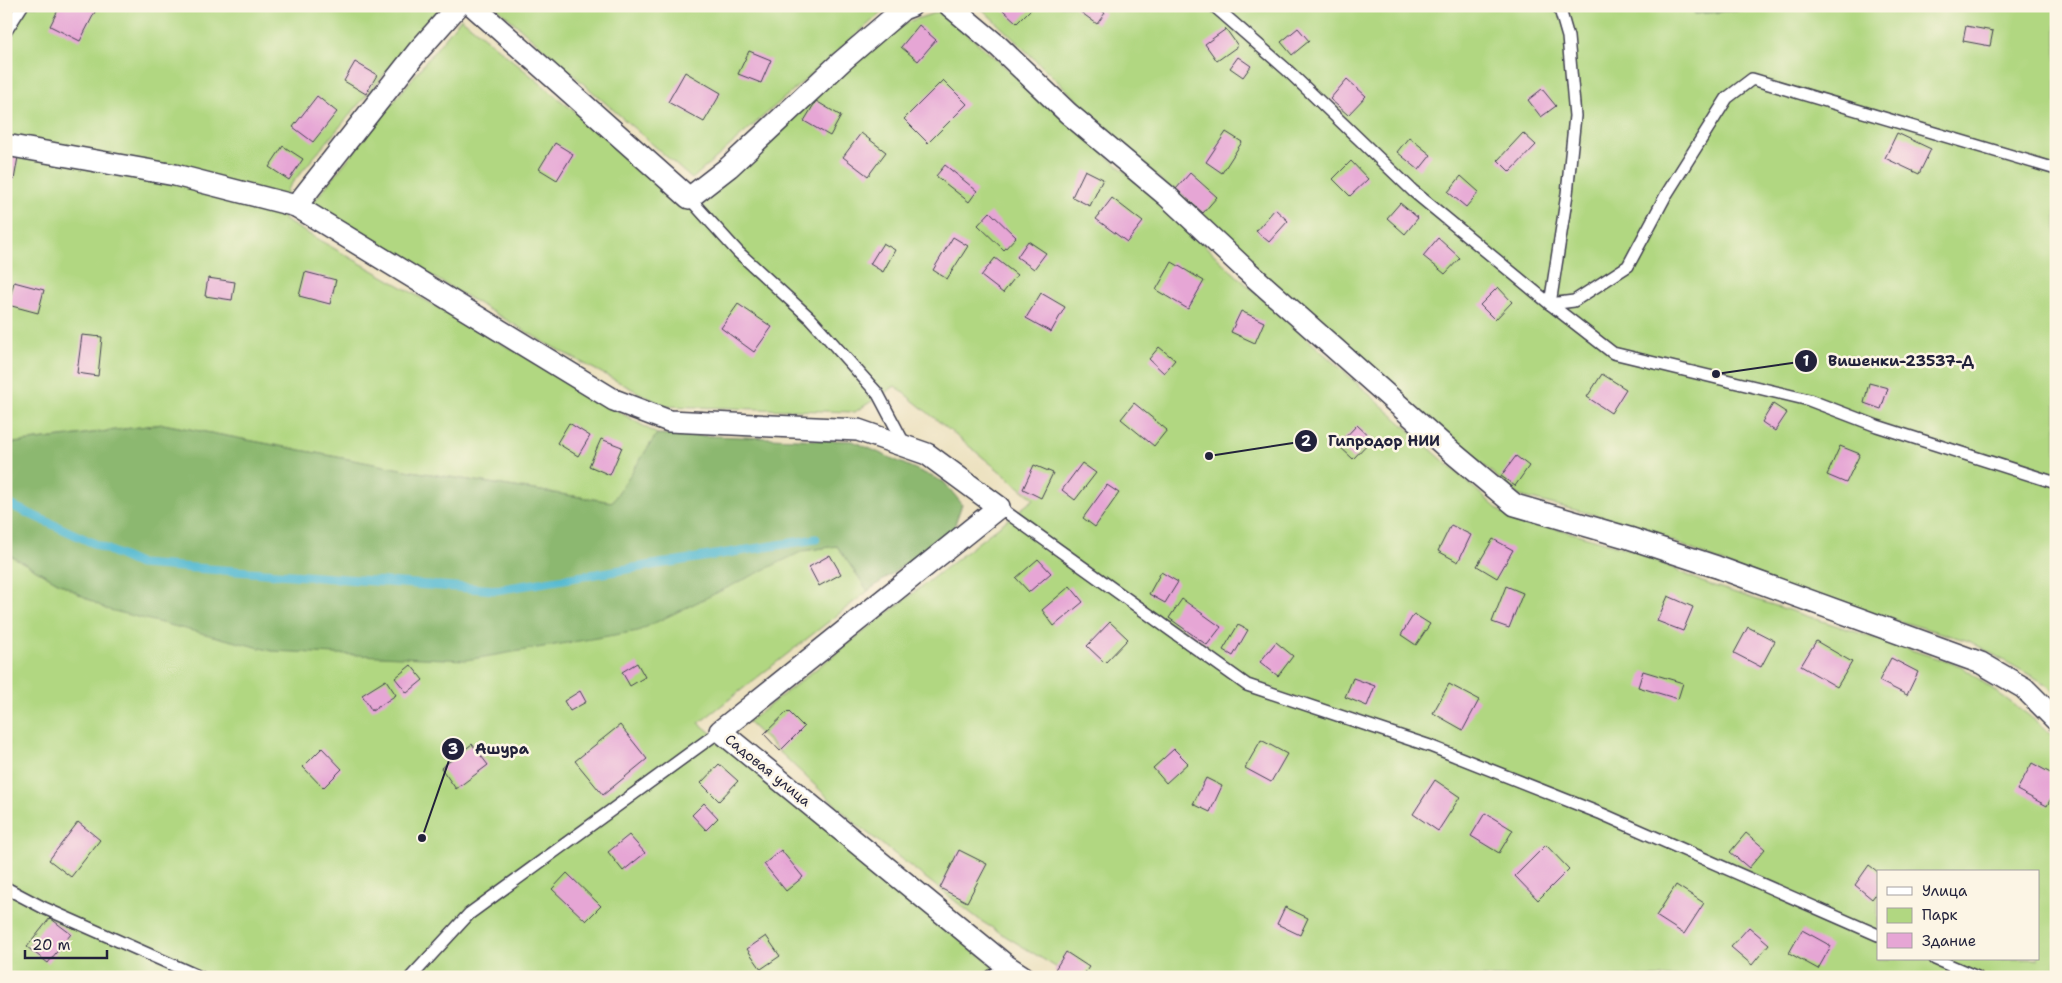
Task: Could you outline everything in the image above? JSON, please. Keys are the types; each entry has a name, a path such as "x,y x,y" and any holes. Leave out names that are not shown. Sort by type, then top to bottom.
{"street":[{"path":"296,206 418,51 458,6"},
{"path":"473,6 689,198 729,167 841,62 902,9 911,6"},
{"path":"950,6 999,47 1068,113 1167,196 1245,269 1515,505 1629,538 1717,567 1981,663 2024,688 2056,720"},
{"path":"6,145 175,175 296,206 614,400 669,421 858,430 927,454 999,507"},
{"name":"Садовая улица","path":"999,507 720,731 1007,973"}],"lane":[{"path":"6,31 22,6"},
{"path":"1214,6 1286,69 1413,191 1550,304 1613,353 1809,400 1877,426 2056,483"},
{"path":"1550,304 1567,194 1575,116 1568,37 1559,6"},
{"path":"1550,304 1574,301 1628,266 1666,195 1727,98 1752,80 2056,169"},
{"path":"689,198 738,252 810,318 878,394 905,446"},
{"path":"999,507 1247,685 1430,746 1592,810 1877,936"},
{"path":"411,977 469,914 720,731"},
{"path":"6,888 44,908 200,977"},
{"path":"1937,960 1977,977"}],"green space":[{"path":"6,6 442,6 287,189 284,220 657,434 613,502 411,471 163,424 6,444"},
{"path":"495,6 889,6 692,179"},
{"path":"979,6 1691,6 1695,14 1785,6 2056,6 2056,695 2046,684 1969,641 1779,587 1635,525 1519,496 1235,251"},
{"path":"1691,6 1785,6 1695,14"},
{"path":"941,11 1162,204 1228,268 1502,513 1636,551 1702,582 1961,666 2027,714 2056,738 2056,977 1072,977 981,921 856,824 748,722 1034,499 895,386 855,412 664,406 547,344 311,205 461,18 695,211 848,64 910,21"},
{"path":"163,424 411,471 612,502 657,434 853,441 944,482 962,504 953,530 868,591 837,546 803,551 638,631 466,660 272,651 106,609 6,553 6,444"},
{"path":"837,546 868,591 699,723 977,953 1014,977 6,977 6,553 106,609 803,551"}],"building":[{"path":"60,6 98,6 80,41 50,26"},
{"path":"1007,6 1034,6 1017,23 1003,10"},
{"path":"1076,6 1095,6 1105,13 1097,24 1075,8"},
{"path":"919,25 936,40 918,61 901,47"},
{"path":"1966,26 1993,31 1990,46 1963,41"},
{"path":"1298,28 1309,41 1292,55 1281,42"},
{"path":"1226,29 1238,46 1217,61 1205,44"},
{"path":"749,51 771,60 761,83 738,74"},
{"path":"1238,57 1251,66 1243,77 1230,68"},
{"path":"355,62 377,75 366,94 344,81"},
{"path":"685,72 721,93 704,122 668,102"},
{"path":"1347,79 1366,96 1348,115 1330,99"},
{"path":"943,80 967,104 928,143 904,119"},
{"path":"1542,89 1556,106 1541,117 1528,100"},
{"path":"317,96 337,112 313,142 293,127"},
{"path":"816,101 841,116 830,136 804,121"},
{"path":"1226,132 1242,142 1222,173 1206,162"},
{"path":"861,133 886,152 868,176 843,157"},
{"path":"1523,133 1536,145 1510,172 1498,160"},
{"path":"1897,133 1931,149 1919,174 1885,158"},
{"path":"1409,137 1431,155 1419,170 1397,152"},
{"path":"555,143 573,154 557,180 539,169"},
{"path":"283,146 303,159 289,180 269,167"},
{"path":"6,155 18,157 14,180 6,178"},
{"path":"1351,161 1368,179 1350,196 1333,179"},
{"path":"945,165 977,191 969,202 936,176"},
{"path":"1085,170 1103,179 1090,206 1072,197"},
{"path":"1190,173 1217,197 1203,213 1176,189"},
{"path":"1461,176 1479,192 1466,207 1448,192"},
{"path":"1112,198 1143,222 1127,242 1096,219"},
{"path":"1400,203 1418,218 1405,234 1387,218"},
{"path":"1275,209 1288,221 1269,242 1256,231"},
{"path":"990,212 1016,237 1004,250 978,225"},
{"path":"953,237 968,246 947,279 933,270"},
{"path":"1438,238 1460,258 1445,274 1423,256"},
{"path":"1028,241 1046,253 1034,269 1017,257"},
{"path":"883,243 895,250 883,272 870,264"},
{"path":"995,258 1017,275 1003,293 981,276"},
{"path":"1172,262 1204,281 1188,309 1156,290"},
{"path":"305,272 336,280 330,304 299,296"},
{"path":"208,278 235,282 232,300 205,296"},
{"path":"14,282 44,290 38,313 8,305"},
{"path":"1498,287 1512,302 1495,320 1480,305"},
{"path":"1041,293 1065,307 1051,332 1026,318"},
{"path":"738,304 772,327 754,352 721,328"},
{"path":"1241,311 1264,322 1255,343 1231,332"},
{"path":"82,335 102,337 98,376 77,373"},
{"path":"1159,347 1175,360 1164,373 1149,359"},
{"path":"1602,374 1626,389 1611,413 1587,397"},
{"path":"1869,383 1888,388 1881,409 1864,403"},
{"path":"1134,403 1167,430 1154,446 1121,419"},
{"path":"1773,404 1787,413 1775,431 1762,422"},
{"path":"569,423 590,436 578,456 557,443"},
{"path":"1357,425 1372,439 1353,459 1338,445"},
{"path":"601,439 622,447 610,475 589,466"},
{"path":"1840,446 1860,454 1846,483 1827,475"},
{"path":"1516,456 1529,466 1515,486 1501,476"},
{"path":"1082,463 1096,473 1075,500 1062,490"},
{"path":"1034,465 1053,473 1041,498 1023,489"},
{"path":"1107,485 1119,493 1095,527 1083,518"},
{"path":"1451,525 1471,535 1458,562 1438,551"},
{"path":"1493,539 1513,550 1497,578 1477,566"},
{"path":"830,555 841,574 819,586 809,567"},
{"path":"1038,559 1051,573 1029,592 1016,578"},
{"path":"1161,572 1178,582 1165,603 1149,594"},
{"path":"1070,586 1083,602 1054,626 1042,610"},
{"path":"1506,586 1523,593 1509,628 1492,622"},
{"path":"1668,596 1693,607 1683,631 1657,621"},
{"path":"1182,599 1221,627 1207,645 1169,618"},
{"path":"1414,614 1430,624 1416,645 1401,635"},
{"path":"1110,622 1128,639 1105,663 1087,646"},
{"path":"1238,625 1248,630 1233,656 1223,650"},
{"path":"1748,627 1775,641 1761,667 1734,653"},
{"path":"1816,641 1852,662 1837,687 1801,666"},
{"path":"1276,642 1293,656 1278,676 1260,662"},
{"path":"1891,658 1918,672 1907,695 1879,681"},
{"path":"637,663 645,677 630,686 622,672"},
{"path":"411,665 423,680 407,693 395,678"},
{"path":"1643,671 1683,683 1678,699 1638,687"},
{"path":"1353,678 1375,686 1367,706 1345,697"},
{"path":"386,680 396,695 372,711 362,695"},
{"path":"1449,684 1479,700 1463,730 1433,713"},
{"path":"580,691 586,702 570,711 564,701"},
{"path":"788,711 804,727 780,751 764,734"},
{"path":"620,725 647,759 603,795 575,761"},
{"path":"1261,740 1287,754 1271,782 1245,768"},
{"path":"472,744 488,765 456,789 441,768"},
{"path":"322,748 342,769 323,788 303,767"},
{"path":"1174,749 1188,763 1166,783 1153,768"},
{"path":"2032,763 2056,776 2056,789 2047,806 2017,790"},
{"path":"719,764 738,781 719,801 701,783"},
{"path":"1206,778 1222,786 1210,812 1193,804"},
{"path":"1435,780 1460,797 1438,831 1413,814"},
{"path":"704,803 718,818 706,830 692,815"},
{"path":"1485,813 1513,830 1499,853 1471,836"},
{"path":"78,822 100,840 71,877 49,860"},
{"path":"1746,833 1765,849 1749,868 1730,852"},
{"path":"629,835 645,853 623,871 608,852"},
{"path":"1546,845 1569,869 1538,900 1515,876"},
{"path":"781,850 803,877 786,891 764,864"},
{"path":"959,850 987,864 967,902 940,888"},
{"path":"1869,865 1877,871 1877,892 1872,899 1855,885"},
{"path":"567,873 601,906 586,921 552,889"},
{"path":"1676,885 1704,903 1684,934 1656,916"},
{"path":"1285,907 1308,918 1300,935 1277,924"},
{"path":"50,918 71,934 48,963 27,947"},
{"path":"1749,927 1769,944 1752,965 1731,947"},
{"path":"1802,930 1831,946 1818,969 1789,953"},
{"path":"766,936 780,956 761,969 747,949"},
{"path":"1066,952 1089,967 1082,977 1064,977 1054,971"}],"waterway":[{"path":"6,503 139,564 496,590 816,539"}],"place":[{"name":"Вишенки-23537-Д","path":"1716,374"},
{"name":"Гипродор НИИ","path":"1209,456"},
{"name":"Ашура","path":"422,838"}]}
